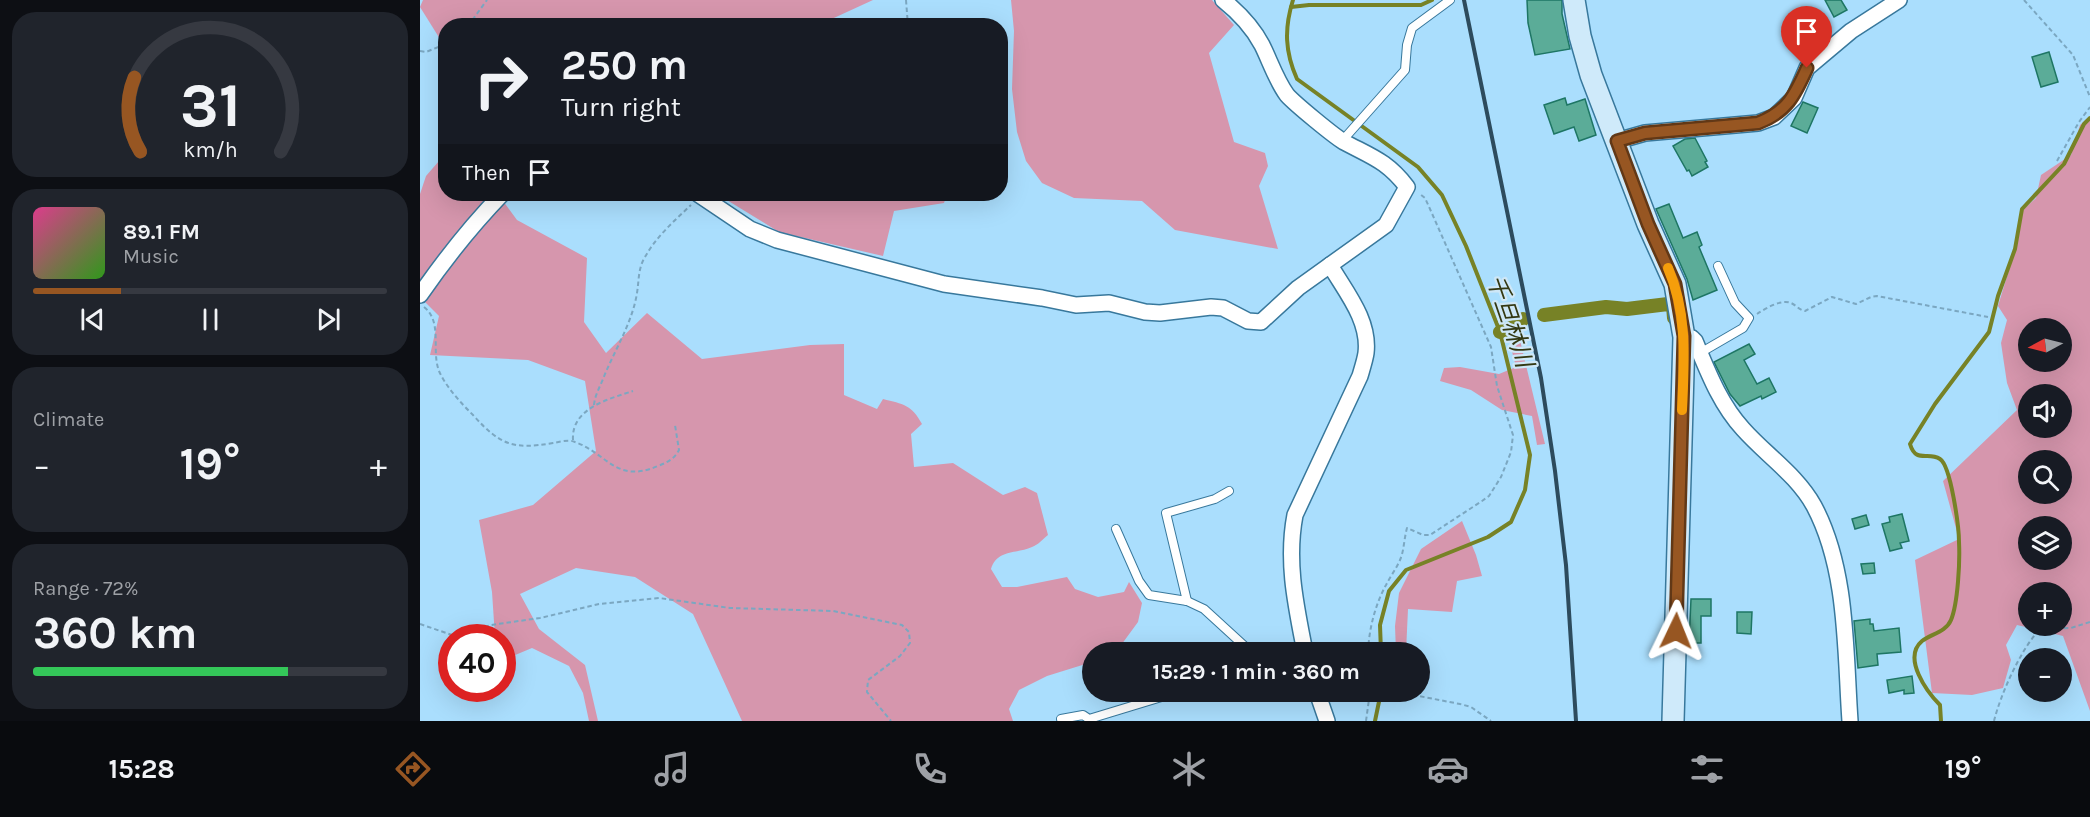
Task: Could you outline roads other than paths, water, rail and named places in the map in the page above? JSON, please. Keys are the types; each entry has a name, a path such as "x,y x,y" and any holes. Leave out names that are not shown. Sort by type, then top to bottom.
{"street":[{"path":"709,201 750,229 777,240 944,284 1076,305 1109,303 1145,312 1223,308 1248,321 1261,322 1298,288 1386,225 1407,187 1395,171 1376,157 1342,141 1288,96 1250,27 1223,0"},
{"path":"1574,0 1580,36 1591,75 1648,224 1675,284 1684,336 1673,721"},
{"path":"1617,141 1645,133 1758,123 1774,117 1794,98 1807,68 1851,31 1899,0"},
{"path":"420,295 470,226 495,201"},
{"path":"1303,642 1290,556 1295,515 1360,376 1366,353 1365,335 1360,315 1330,265"},
{"path":"1684,336 1692,338 1695,342 1718,395 1742,429 1790,474 1813,505 1821,523 1836,573 1842,610 1850,721"},
{"path":"1320,702 1327,721"}],"lane":[{"path":"1342,141 1405,70 1407,45 1412,28 1450,0"},
{"path":"1700,353 1743,328 1749,318 1735,303 1718,266"},
{"path":"1187,601 1166,513 1215,499 1229,491"},
{"path":"1116,530 1139,581 1149,595 1187,601 1204,609 1240,642"},
{"path":"1061,719 1083,715 1089,719 1146,702"}],"waterway":[{"name":"千旦林川","path":"1293,0 1288,21 1287,40 1290,59 1297,79 1418,167 1442,195 1466,246 1500,332 1530,455 1525,490 1511,522 1488,537 1406,570 1389,591 1380,625 1381,642"},
{"path":"1291,7 1421,5 1432,0"},
{"path":"1941,721 1940,705 1923,684 1915,665 1915,656 1916,648 1922,641 1942,630 1951,620 1958,582 1958,524 1951,485 1944,464 1936,457 1916,454 1910,444 1935,404 1989,332 1998,296 2015,249 2022,209 2064,164 2084,124 2090,118"},
{"path":"1544,315 1606,307 1627,309 1668,304 1673,306 1674,318"},
{"path":"1500,332 1516,326 1523,319"},
{"name":"千旦林川","path":"1375,721 1379,702"}],"railway":[{"path":"1464,0 1541,378 1566,565 1576,721"}]}
